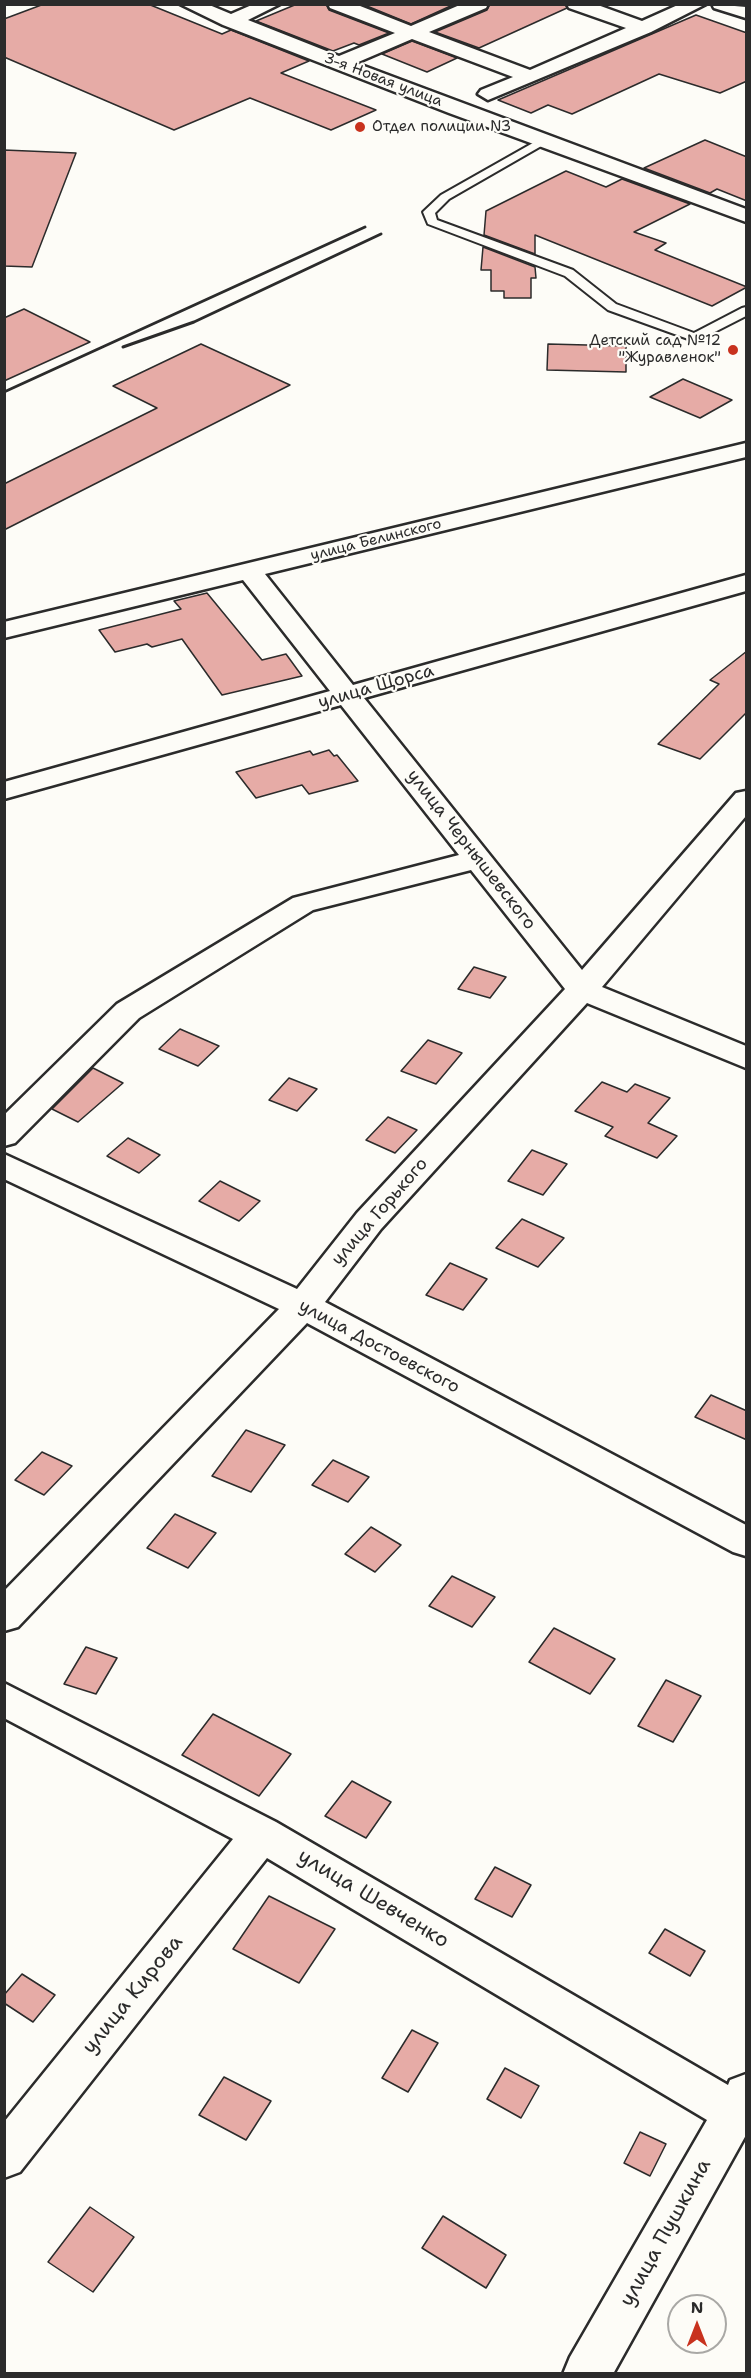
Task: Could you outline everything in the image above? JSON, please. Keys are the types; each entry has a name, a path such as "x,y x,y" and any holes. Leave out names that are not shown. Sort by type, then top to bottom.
{"street":[{"name":"3-я Новая улица","path":"189,4 544,141 747,216"},
{"path":"230,21 271,4"},
{"path":"337,4 530,77"},
{"path":"339,63 478,4"},
{"path":"576,4 644,28"},
{"path":"488,94 697,4"},
{"path":"721,4 747,13"},
{"name":"улица Белинского","path":"4,630 747,450"},
{"name":"улица Чернышевского","path":"249,571 582,990 747,1058"},
{"name":"улица Щорса","path":"4,791 747,583"},
{"name":"улица Горького","path":"4,1616 303,1306 369,1221 582,990 747,799"},
{"path":"4,1136 128,1011 303,904 478,859"},
{"name":"улица Достоевского","path":"4,1165 303,1306 747,1542"},
{"name":"улица Шевченко","path":"4,1699 262,1834 740,2103"},
{"name":"улица Кирова","path":"4,2157 262,1834"},
{"name":"улица Пушкина","path":"587,2373 740,2103"}],"lane":[{"path":"544,141 445,197 429,212 432,222 569,273 598,299 618,310 695,337 747,311"}],"building":[{"path":"44,4 148,4 222,34 231,30 309,61 281,73 376,110 331,130 250,98 174,130 4,57 4,19"},
{"path":"297,4 326,4 329,10 389,33 359,45 354,43 333,51 256,21"},
{"path":"362,4 455,4 411,24"},
{"path":"490,4 565,4 567,8 479,48 435,32 487,10"},
{"path":"696,15 747,33 747,81 720,93 659,74 572,114 548,105 531,113 498,100"},
{"path":"412,41 457,58 427,72 382,54"},
{"path":"705,140 747,157 747,201 717,189 710,193 644,168"},
{"path":"4,150 76,153 32,267 4,266"},
{"path":"566,171 606,187 622,179 690,204 634,232 666,243 655,250 747,287 712,306 535,235 535,254 484,235 486,211"},
{"path":"483,247 535,267 536,278 531,278 531,298 504,298 504,291 491,291 491,270 481,270"},
{"path":"24,309 90,342 4,381 4,318"},
{"path":"201,344 290,385 4,530 4,484 157,408 113,386"},
{"path":"548,344 626,346 626,372 547,370"},
{"path":"683,379 732,400 700,418 650,397"},
{"path":"207,593 262,660 286,654 302,676 222,695 182,639 152,647 147,644 115,652 99,630 181,609 174,601"},
{"path":"747,651 747,712 700,759 658,744 719,684 710,680"},
{"path":"329,750 334,756 337,755 358,781 309,794 302,785 256,798 236,772 310,751 313,755"},
{"path":"474,967 506,977 490,998 458,989"},
{"path":"180,1029 219,1046 198,1066 159,1049"},
{"path":"428,1040 462,1053 436,1084 401,1071"},
{"path":"93,1068 123,1083 78,1122 52,1109"},
{"path":"289,1078 317,1089 297,1111 269,1100"},
{"path":"602,1082 627,1092 635,1084 670,1098 648,1123 677,1136 657,1158 605,1136 613,1127 575,1111"},
{"path":"388,1117 417,1130 395,1153 366,1140"},
{"path":"128,1138 160,1155 139,1173 107,1156"},
{"path":"532,1150 567,1164 543,1195 508,1181"},
{"path":"220,1181 260,1201 239,1221 199,1201"},
{"path":"522,1219 564,1238 538,1267 496,1248"},
{"path":"450,1263 487,1279 463,1310 426,1295"},
{"path":"711,1395 747,1411 747,1440 695,1417"},
{"path":"246,1430 285,1445 251,1492 212,1476"},
{"path":"42,1452 72,1466 44,1495 15,1480"},
{"path":"333,1460 369,1477 348,1502 312,1485"},
{"path":"175,1514 216,1533 188,1568 147,1548"},
{"path":"371,1527 401,1545 375,1572 345,1554"},
{"path":"452,1576 495,1597 472,1627 429,1606"},
{"path":"554,1628 615,1659 590,1694 529,1662"},
{"path":"86,1647 117,1658 96,1694 64,1684"},
{"path":"666,1680 701,1696 673,1742 638,1726"},
{"path":"213,1714 291,1754 259,1796 182,1755"},
{"path":"352,1781 391,1802 366,1838 325,1816"},
{"path":"495,1867 531,1885 512,1917 475,1899"},
{"path":"269,1896 335,1929 299,1983 233,1949"},
{"path":"665,1929 705,1951 690,1976 649,1953"},
{"path":"22,1974 55,1995 33,2022 4,2003 4,1995"},
{"path":"412,2030 438,2043 408,2092 382,2078"},
{"path":"505,2068 539,2086 521,2118 487,2099"},
{"path":"224,2077 271,2101 246,2140 199,2115"},
{"path":"640,2132 666,2144 650,2176 624,2163"},
{"path":"90,2207 134,2237 93,2292 48,2262"},
{"path":"443,2216 506,2255 486,2288 422,2248"}],"railway":[{"path":"4,392 365,227"},
{"path":"123,347 194,322 381,234"}],"place":[{"name":"Отдел полиции N3","path":"360,127"},
{"name":"Детский сад №12 \"Журавленок\"","path":"733,350"}]}
